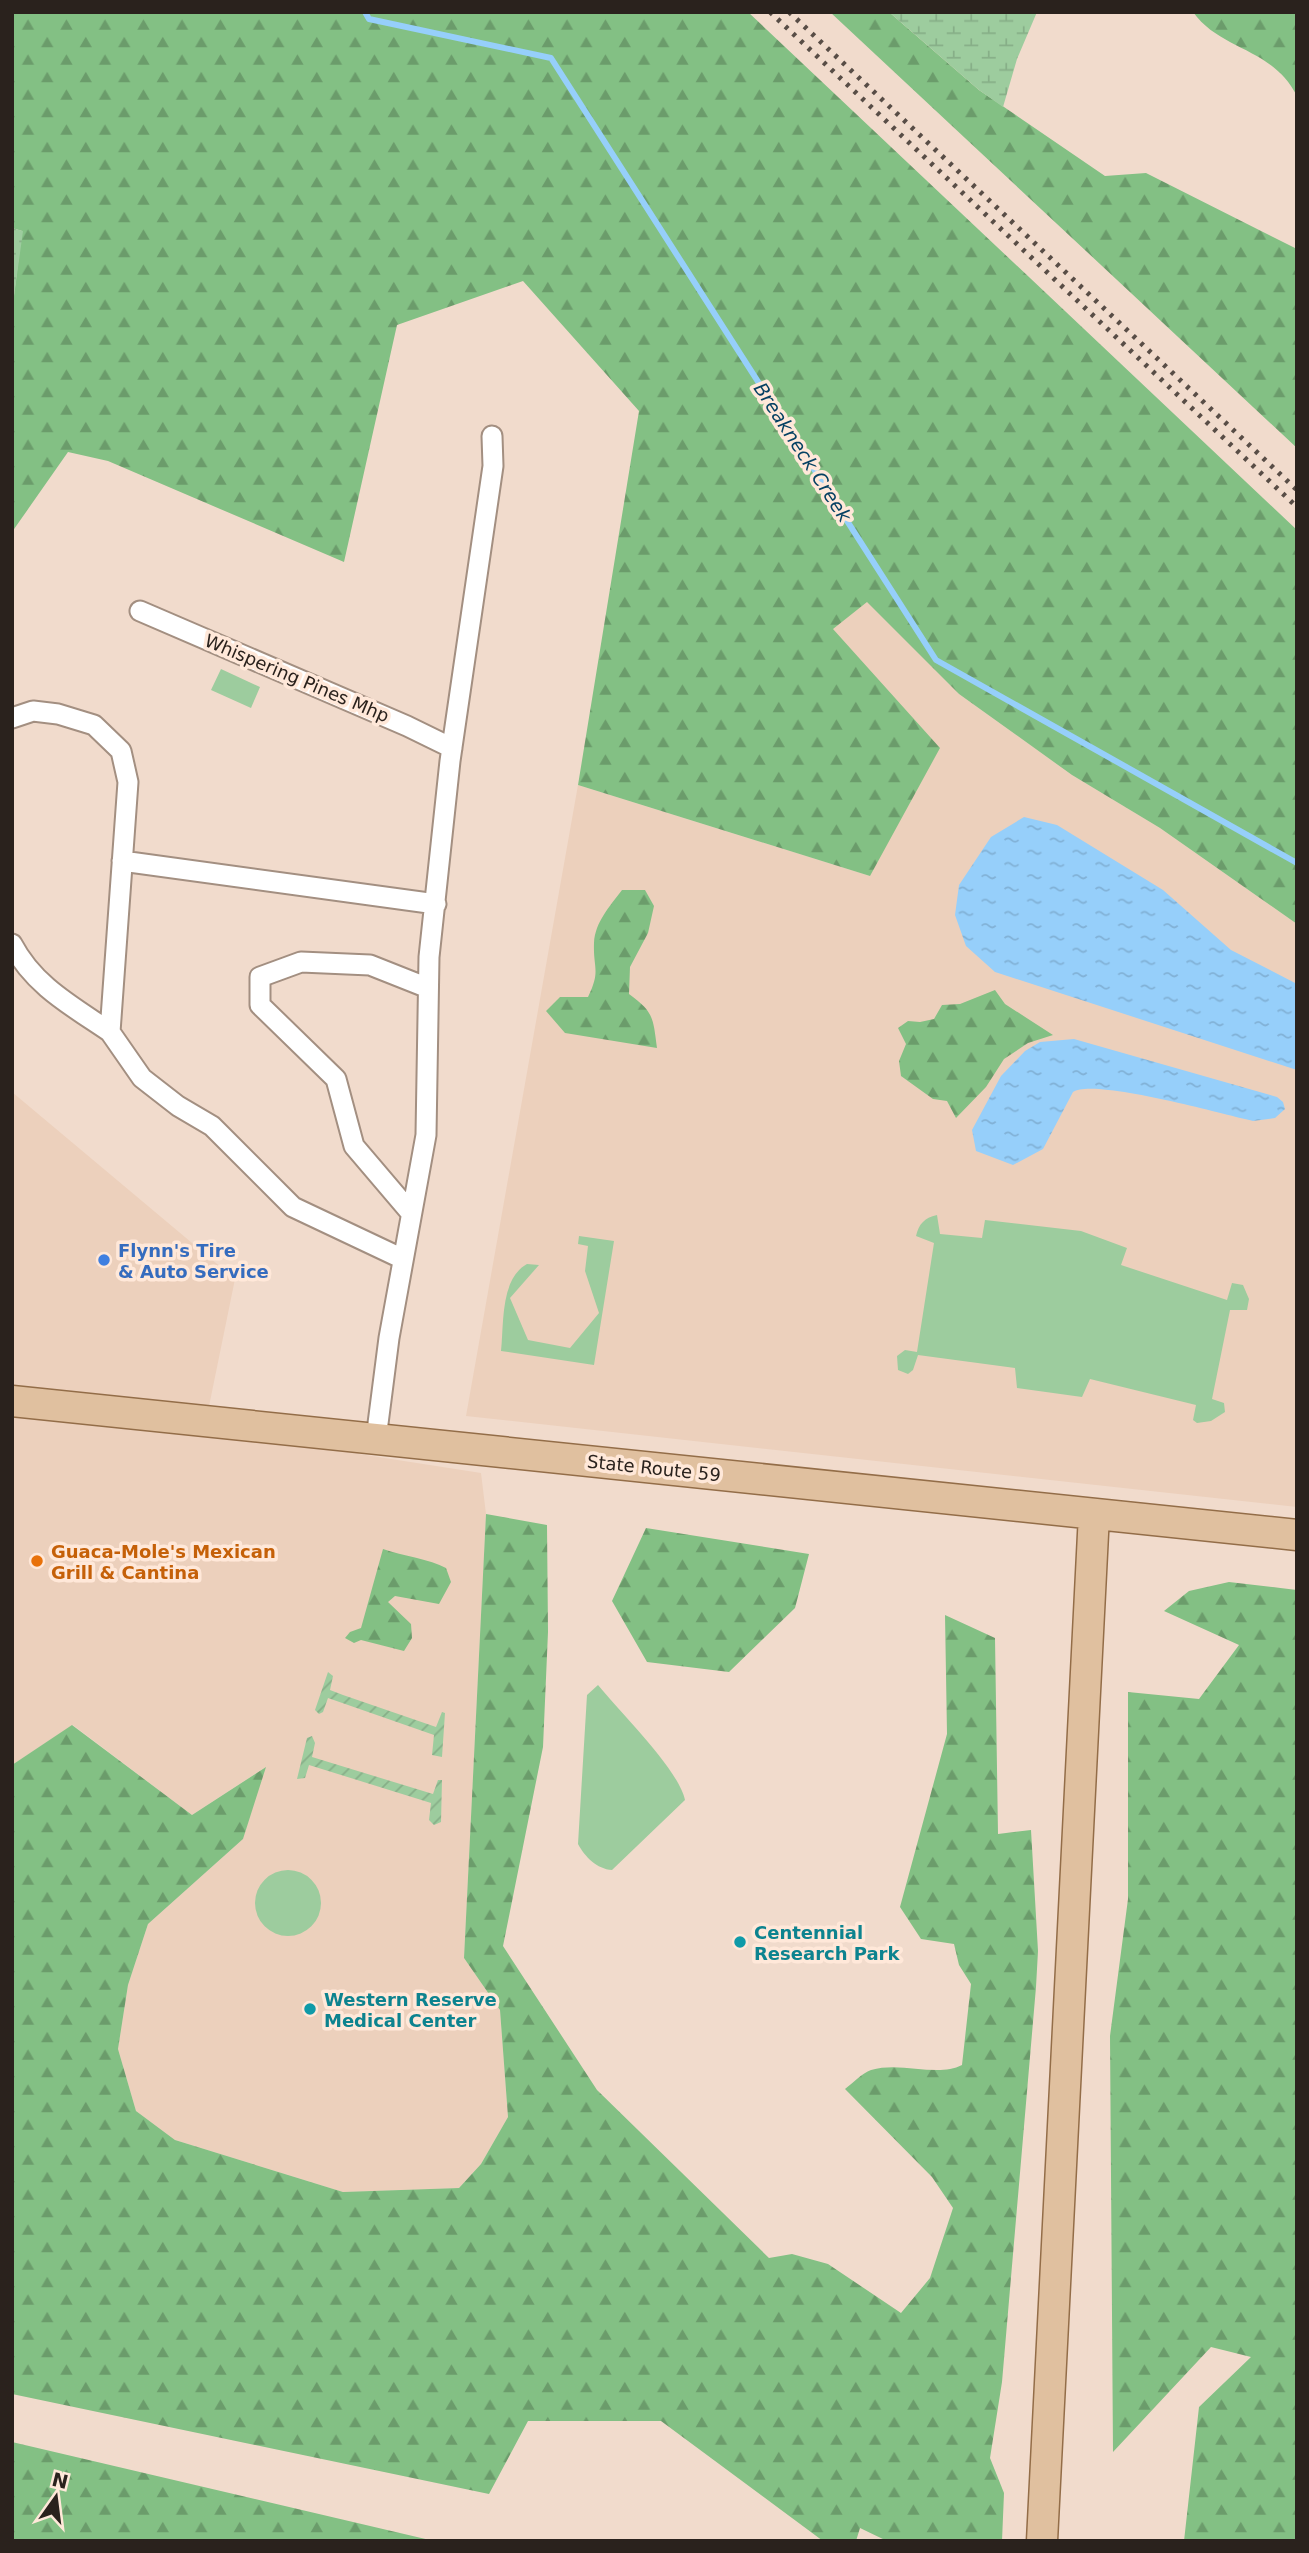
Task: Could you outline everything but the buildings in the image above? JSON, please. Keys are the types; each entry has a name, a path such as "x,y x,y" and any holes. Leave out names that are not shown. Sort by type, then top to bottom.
{"main road":[{"name":"State Route 59","path":"12,1401 1297,1535"},
{"path":"1042,2541 1094,1514"}],"street":[{"path":"376,1439 403,1259 426,1135 428,988 453,748 493,466 492,436"},
{"name":"Whispering Pines Mhp","path":"140,611 453,748"},
{"path":"12,718 33,711 58,714 94,725 121,751 128,782 110,1032"},
{"path":"122,861 436,904"},
{"path":"12,944 23,965 46,989 110,1032 142,1078 178,1106 212,1126 293,1207 403,1259"},
{"path":"411,1213 354,1146 336,1079 260,1005 260,977 301,962 370,965 428,988"}],"shaded area":[{"path":"867,601 959,694 1072,775 1160,828 1297,924 1297,1507 466,1416 578,785 870,876 832,629"},
{"path":"12,1092 235,1279 206,1421 363,1437 359,1454 481,1473 486,1514 464,1958 500,2010 508,2117 481,2164 459,2188 343,2192 175,2140 136,2111 118,2049 128,1985 148,1924 243,1839 264,1768 192,1815 73,1725 12,1765"}],"green space":[{"path":"12,12 748,12 1297,530 1297,924 1160,828 1072,775 959,694 867,602 833,629 940,748 870,876 578,785 639,411 523,281 397,325 344,562 108,461 68,452 12,532 12,311 22,231 12,228"},
{"path":"830,12 889,12 979,90 1105,176 1146,173 1297,249 1297,448"},
{"path":"889,12 1037,12 1017,59 1003,107 979,90"},
{"path":"1193,12 1297,12 1297,96 1287,80 1274,68 1218,35 1204,25"},
{"path":"12,228 23,231 12,311"},
{"path":"221,669 260,687 251,708 211,690"},
{"path":"622,890 645,890 654,906 648,933 630,967 629,994 651,1016 657,1048 565,1033 546,1011 560,997 588,997 595,975 594,943 597,928"},
{"path":"995,990 1005,1004 1053,1035 1028,1043 1004,1059 986,1087 956,1118 947,1101 933,1099 901,1076 899,1061 906,1044 898,1028 908,1021 934,1019 942,1005 960,1004"},
{"path":"937,1215 940,1234 982,1238 985,1220 1081,1231 1127,1248 1121,1265 1227,1300 1232,1283 1243,1285 1249,1299 1247,1310 1230,1310 1212,1399 1224,1403 1225,1412 1211,1421 1197,1423 1193,1420 1196,1405 1090,1379 1082,1397 1017,1388 1015,1368 918,1355 913,1370 908,1374 898,1370 897,1356 905,1350 917,1352 934,1243 916,1236 923,1222"},
{"path":"579,1236 614,1241 594,1365 501,1351 508,1291 518,1271 527,1264 539,1265 510,1298 528,1340 570,1348 599,1313 585,1271 588,1246 578,1244"},
{"path":"486,1514 547,1525 548,1632 543,1747 503,1946 597,2090 769,2258 792,2254 828,2264 901,2313 930,2278 953,2208 932,2177 845,2089 871,2070 895,2067 942,2070 962,2065 971,1984 959,1965 954,1944 921,1939 900,1907 947,1734 945,1615 995,1638 998,1834 1031,1830 1038,1951 1002,2382 990,2458 1004,2493 1002,2541 887,2541 860,2528 856,2541 823,2541 661,2421 528,2421 489,2494 12,2394 12,1765 72,1725 192,1815 266,1767 243,1839 148,1924 128,1985 118,2049 136,2111 175,2140 343,2192 459,2188 481,2164 508,2117 500,2010 464,1958"},
{"path":"646,1528 809,1554 795,1608 729,1672 647,1662 612,1601"},
{"path":"383,1549 446,1568 451,1582 439,1604 395,1596 388,1602 411,1624 412,1638 404,1651 361,1640 354,1643 345,1638 350,1632 361,1628"},
{"path":"1229,1582 1297,1590 1297,2541 1184,2541 1199,2407 1251,2357 1211,2347 1113,2452 1110,2036 1128,1899 1128,1692 1199,1699 1239,1645 1164,1611 1189,1591"},
{"path":"328,1672 333,1676 330,1690 343,1695 436,1727 442,1712 445,1713 442,1757 432,1755 434,1735 328,1698 323,1712 319,1714 315,1710"},
{"path":"598,1685 661,1758 672,1773 685,1800 612,1870 592,1862 578,1844 587,1695"},
{"path":"312,1736 315,1743 312,1757 433,1794 438,1780 442,1780 441,1822 434,1825 429,1820 431,1803 309,1765 305,1778 297,1779 307,1738"},
{"path":"288,1870 311,1880 321,1903 311,1926 288,1936 265,1926 255,1903 265,1880"},
{"path":"12,2442 434,2541 12,2541"}],"water":[{"path":"1024,817 1057,825 1163,890 1231,950 1297,984 1297,1070 995,972 966,946 955,915 959,885 991,837"},
{"path":"1074,1039 1277,1097 1283,1102 1285,1109 1275,1118 1253,1121 1131,1093 1085,1089 1073,1092 1043,1149 1013,1165 976,1151 972,1130 1001,1076 1025,1051 1040,1042"}],"waterway":[{"name":"Breakneck Creek","path":"365,12 369,19 551,58 936,660 1297,863"}],"railway":[{"path":"770,12 1297,507"},
{"path":"789,12 1297,490"}],"place":[{"name":"Flynn's Tire & Auto Service","path":"104,1260"},
{"name":"Guaca-Mole's Mexican Grill & Cantina","path":"37,1561"},
{"name":"Centennial Research Park","path":"740,1942"},
{"name":"Western Reserve Medical Center","path":"310,2009"}]}
